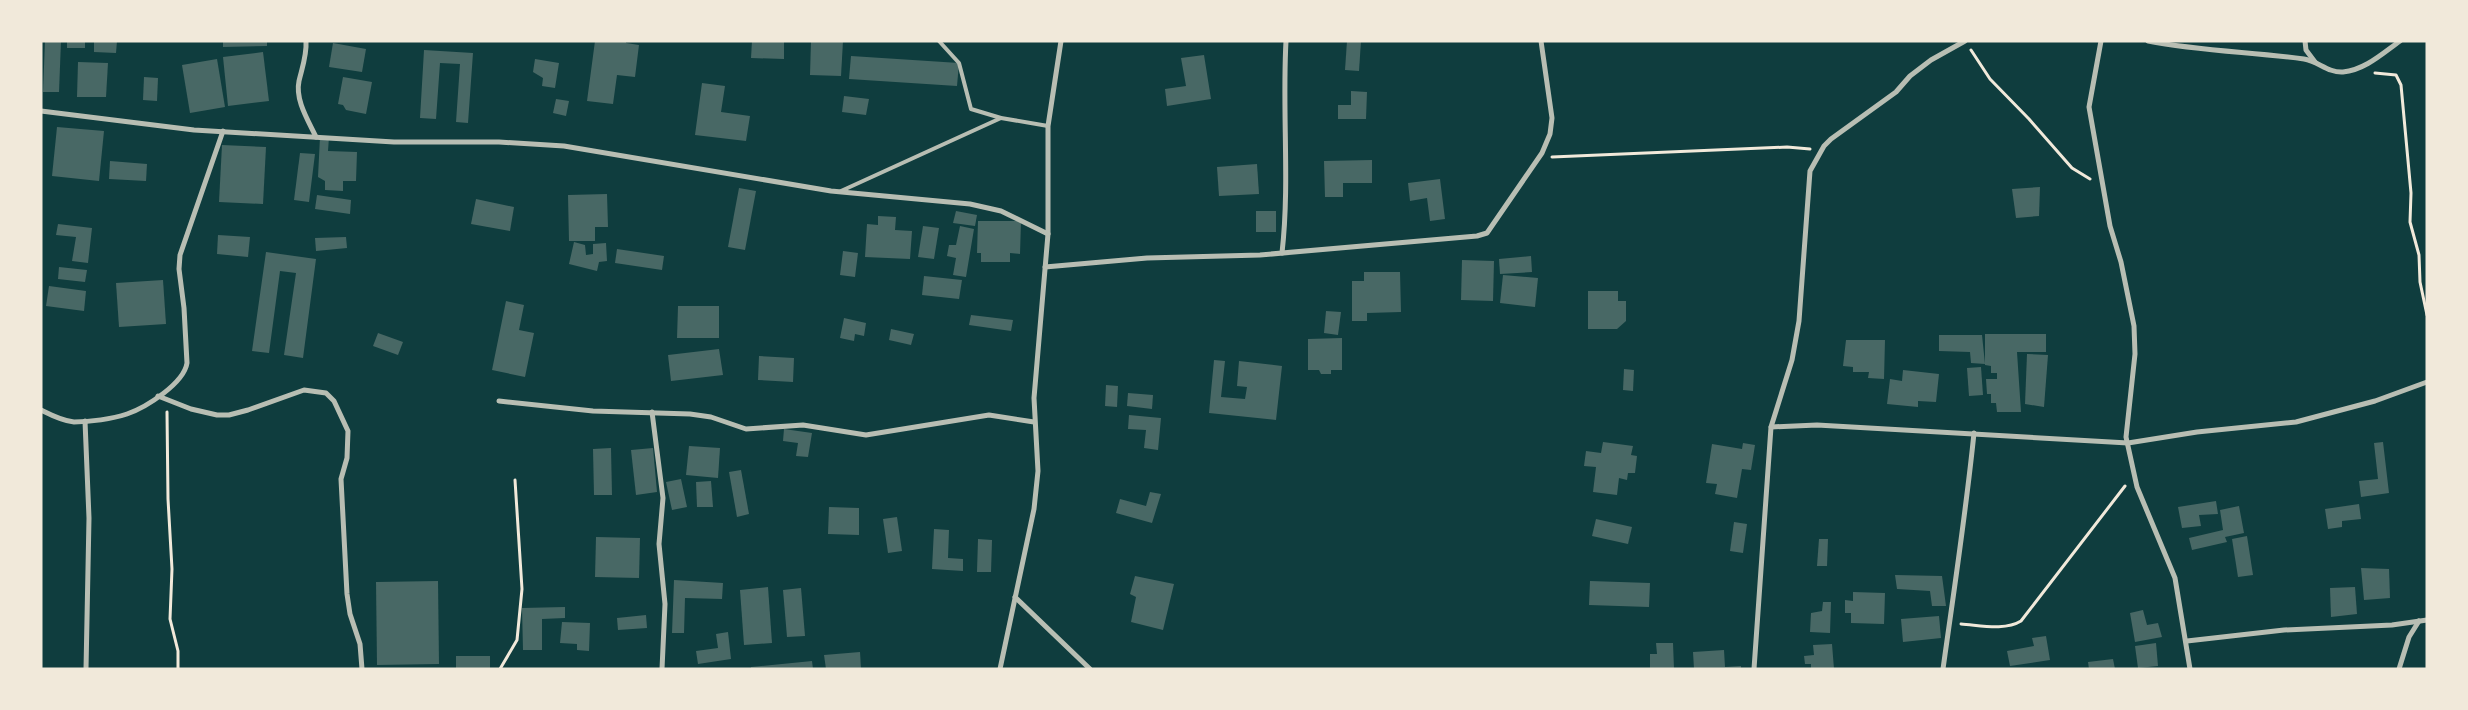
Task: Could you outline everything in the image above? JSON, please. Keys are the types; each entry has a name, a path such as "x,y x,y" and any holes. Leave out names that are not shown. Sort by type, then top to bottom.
{"street":[{"path":"306,41 306,54 298,83 300,98 316,137"},
{"path":"1000,669 1034,509 1038,471 1034,398 1048,234 1048,126 1061,41"},
{"path":"1282,254 1287,213 1286,133 1283,93 1286,41"},
{"path":"1045,267 1147,258 1282,254 1477,236 1487,233 1538,158 1550,134 1552,118 1541,41"},
{"path":"1754,669 1771,428 1792,360 1799,321 1810,171 1826,144 1896,92 1910,76 1931,60 1965,41"},
{"path":"2101,41 2089,107 2103,190 2134,326 2135,354 2126,425 2128,443 2137,486 2175,578 2187,641 2190,669"},
{"path":"2148,41 2314,62 2334,72 2344,72 2368,64 2400,41"},
{"path":"2305,41 2306,50 2314,62"},
{"path":"41,111 194,130 316,137 564,146 839,192 970,204 1002,211 1048,234"},
{"path":"41,410 67,421 86,421 127,414 158,396 181,379 186,371 184,308 179,269 180,255 223,131"},
{"path":"1771,428 1817,424 2082,442 2128,443 2197,432 2296,422 2375,401 2427,382"},
{"path":"158,396 191,409 217,415 248,410 304,390 318,391 326,394 334,401 345,421 348,431 347,458 342,478 347,594 350,614 360,644 362,669"},
{"path":"499,400 593,411 652,412 711,417 746,429 803,425 866,435 989,415 1034,422"},
{"path":"652,412 663,498 659,544 665,604 662,669"},
{"path":"86,421 89,518 86,669"},
{"path":"1943,669 1958,558 1967,509 1974,434"},
{"path":"1015,597 1090,669"},
{"path":"2187,641 2284,630 2392,625 2427,620"},
{"path":"2399,669 2410,637 2419,621"}],"lane":[{"path":"939,41 959,63 969,107 976,112 1048,126"},
{"path":"839,192 1001,118"}],"path":[{"path":"1965,41 1990,80 2072,168 2103,190"},
{"path":"2372,73 2396,76 2402,85 2411,193 2410,222 2419,255 2420,282 2427,315"},
{"path":"1538,158 1787,146 1804,150 1826,144"},
{"path":"167,399 167,469 172,569 170,620 178,651 178,669"},
{"path":"1950,623 2010,626 2021,621 2135,474"},
{"path":"500,669 517,640 522,588 515,480"}],"building":[{"path":"45,41 61,41 59,92 43,92"},
{"path":"67,41 85,41 85,48 67,48"},
{"path":"94,41 117,41 116,53 94,52"},
{"path":"223,41 267,41 267,46 223,47"},
{"path":"595,41 626,41 626,43 639,45 635,77 617,75 613,104 587,101"},
{"path":"752,41 784,41 784,59 751,58"},
{"path":"811,41 843,41 841,76 810,75"},
{"path":"1347,41 1361,41 1359,71 1345,70"},
{"path":"333,43 366,49 362,72 329,67"},
{"path":"424,50 473,53 468,123 456,122 460,64 440,63 436,119 420,118"},
{"path":"263,52 269,101 228,106 223,57"},
{"path":"1204,55 1211,99 1167,106 1165,89 1186,86 1181,58"},
{"path":"851,56 959,63 957,86 849,79"},
{"path":"217,59 225,107 190,113 182,65"},
{"path":"535,59 559,63 555,88 542,86 543,78 533,72"},
{"path":"78,62 108,63 106,97 77,97"},
{"path":"144,77 158,78 157,101 143,100"},
{"path":"343,77 372,82 366,114 346,110 343,105 338,104"},
{"path":"702,83 725,86 721,112 750,116 746,141 695,135"},
{"path":"1351,91 1367,92 1366,119 1338,119 1338,105 1351,105"},
{"path":"844,96 869,99 866,115 842,112"},
{"path":"556,99 569,101 566,116 553,113"},
{"path":"57,127 104,131 99,181 52,176"},
{"path":"320,137 329,137 328,151 357,152 356,181 343,181 343,191 325,190 325,181 318,177"},
{"path":"222,145 266,147 263,204 219,202"},
{"path":"300,153 315,154 309,202 294,200"},
{"path":"1372,160 1372,183 1343,183 1343,197 1325,197 1324,161"},
{"path":"110,161 147,164 146,181 109,179"},
{"path":"1257,164 1259,194 1219,196 1217,167"},
{"path":"1440,179 1445,219 1430,221 1427,198 1410,201 1408,183"},
{"path":"2040,187 2039,216 2016,218 2012,189"},
{"path":"739,188 756,191 745,250 728,247"},
{"path":"607,194 608,227 595,227 595,241 569,241 568,195"},
{"path":"317,195 351,200 350,214 315,209"},
{"path":"476,199 514,207 510,231 471,224"},
{"path":"956,211 977,215 975,226 953,223"},
{"path":"1256,211 1276,211 1276,232 1256,232"},
{"path":"878,216 896,217 895,230 912,231 910,259 865,257 867,224 878,225"},
{"path":"978,221 1021,221 1020,254 1010,253 1010,262 981,262 981,253 977,253"},
{"path":"58,224 92,228 88,263 72,261 76,237 56,235"},
{"path":"923,226 939,228 934,259 918,257"},
{"path":"960,226 974,229 966,277 953,275 956,258 947,256 949,245 956,245"},
{"path":"218,235 250,237 248,257 217,254"},
{"path":"346,237 347,248 316,251 315,238"},
{"path":"574,242 585,245 586,255 593,254 593,244 606,243 607,261 599,262 597,271 569,264"},
{"path":"617,249 664,256 662,270 615,263"},
{"path":"843,251 858,253 855,277 840,275"},
{"path":"266,252 316,259 303,358 284,355 296,273 280,271 269,353 252,351"},
{"path":"1531,256 1532,272 1500,274 1499,259"},
{"path":"1462,260 1494,261 1493,301 1461,300"},
{"path":"59,267 87,270 85,282 58,279"},
{"path":"1364,272 1400,272 1401,312 1367,313 1367,321 1352,321 1352,281 1364,281"},
{"path":"1503,275 1538,278 1535,307 1500,303"},
{"path":"924,276 962,280 959,299 922,295"},
{"path":"163,280 166,324 119,327 116,283"},
{"path":"49,286 86,291 84,311 46,306"},
{"path":"1588,291 1618,291 1618,301 1626,301 1626,321 1617,329 1588,329"},
{"path":"506,301 524,305 519,330 534,333 525,377 492,370"},
{"path":"678,306 719,306 719,338 677,338"},
{"path":"1326,311 1341,312 1338,335 1324,333"},
{"path":"971,315 1013,320 1011,331 969,325"},
{"path":"844,318 866,323 864,336 855,334 854,341 840,338"},
{"path":"891,329 914,334 911,345 889,340"},
{"path":"378,333 403,342 398,355 373,346"},
{"path":"1985,334 2046,334 2046,352 2017,352 2021,412 1997,412 1996,403 1991,403 1991,394 1987,394 1986,379 1997,379 1997,373 1991,373 1991,366 1985,365"},
{"path":"1939,335 1982,335 1985,364 1971,363 1970,352 1939,351"},
{"path":"1342,338 1342,370 1331,370 1331,374 1321,374 1319,370 1308,370 1308,339"},
{"path":"1846,340 1885,340 1884,379 1868,378 1869,372 1853,372 1853,367 1843,366"},
{"path":"719,349 723,375 671,381 668,355"},
{"path":"2027,354 2048,355 2044,407 2025,404"},
{"path":"759,356 794,358 793,382 758,380"},
{"path":"1214,360 1225,361 1221,397 1245,399 1247,387 1237,386 1239,361 1282,366 1276,420 1209,413"},
{"path":"1981,367 1983,395 1969,396 1967,368"},
{"path":"1624,369 1634,370 1633,391 1623,390"},
{"path":"1903,370 1939,374 1936,402 1918,401 1918,407 1887,404 1890,379 1902,381"},
{"path":"1106,385 1118,386 1117,407 1105,406"},
{"path":"1128,393 1153,395 1152,409 1127,406"},
{"path":"1129,415 1161,418 1158,450 1144,448 1146,430 1128,429"},
{"path":"784,429 812,433 808,457 796,456 798,443 783,441"},
{"path":"1603,442 1633,446 1631,455 1637,456 1635,473 1628,473 1627,480 1619,478 1617,495 1593,492 1596,467 1584,466 1586,451 1601,453"},
{"path":"2383,442 2389,493 2361,497 2359,481 2378,479 2374,443"},
{"path":"1743,443 1755,445 1751,470 1742,469 1737,498 1715,494 1717,484 1706,483 1712,444 1742,449"},
{"path":"689,446 720,448 718,478 686,475"},
{"path":"611,448 612,495 594,495 593,449"},
{"path":"653,448 657,492 636,495 631,450"},
{"path":"741,470 749,514 737,517 729,472"},
{"path":"681,479 687,507 672,510 666,482"},
{"path":"711,481 713,507 697,507 696,482"},
{"path":"1150,492 1161,494 1152,523 1116,513 1120,499 1146,506"},
{"path":"2216,501 2218,514 2199,515 2201,526 2182,528 2178,507"},
{"path":"2359,504 2361,519 2342,521 2342,527 2328,529 2325,509"},
{"path":"2239,506 2244,533 2225,537 2227,542 2192,550 2189,538 2223,530 2220,510"},
{"path":"829,507 859,508 859,535 828,534"},
{"path":"897,517 902,551 888,553 883,519"},
{"path":"1596,519 1632,527 1628,544 1592,536"},
{"path":"1734,522 1747,524 1743,553 1730,551"},
{"path":"934,529 949,530 948,558 963,559 963,571 932,569"},
{"path":"2247,536 2253,575 2238,577 2232,539"},
{"path":"596,537 640,538 639,578 595,577"},
{"path":"978,539 992,540 991,572 977,572"},
{"path":"1819,539 1828,539 1827,566 1817,566"},
{"path":"2361,568 2389,569 2390,598 2364,600"},
{"path":"1895,575 1942,576 1946,606 1932,606 1930,591 1897,589"},
{"path":"1135,576 1174,584 1163,630 1131,622 1136,597 1130,594"},
{"path":"674,580 723,583 722,599 685,598 684,633 672,633"},
{"path":"438,581 439,664 377,665 376,582"},
{"path":"1590,581 1650,583 1649,607 1589,605"},
{"path":"768,587 772,643 744,645 740,590"},
{"path":"2355,587 2357,614 2331,617 2330,588"},
{"path":"801,588 805,636 787,637 783,590"},
{"path":"1853,592 1885,593 1884,624 1851,623 1851,613 1845,613 1845,600 1853,601"},
{"path":"1823,602 1831,602 1830,633 1810,632 1811,613 1822,611"},
{"path":"565,607 565,618 542,619 542,650 523,650 522,608"},
{"path":"2143,610 2147,625 2158,623 2162,637 2135,642 2130,613"},
{"path":"646,615 647,628 618,630 617,618"},
{"path":"1939,616 1941,638 1903,642 1901,619"},
{"path":"562,622 590,623 589,651 577,650 577,644 560,643"},
{"path":"728,632 731,659 698,664 696,651 718,648 716,634"},
{"path":"2046,636 2050,660 2010,666 2007,651 2034,646 2032,638"},
{"path":"1656,643 1673,643 1674,669 1650,669 1650,654 1657,654"},
{"path":"2156,643 2158,666 2138,668 2135,646"},
{"path":"1832,644 1834,669 1811,669 1811,664 1805,664 1804,656 1814,655 1813,645"},
{"path":"1724,650 1725,667 1741,666 1741,669 1694,669 1693,652"},
{"path":"860,652 861,669 826,669 824,655"},
{"path":"456,656 490,656 490,669 456,669"},
{"path":"2113,659 2115,669 2089,669 2088,662"},
{"path":"812,661 813,669 751,669 751,667"}]}
